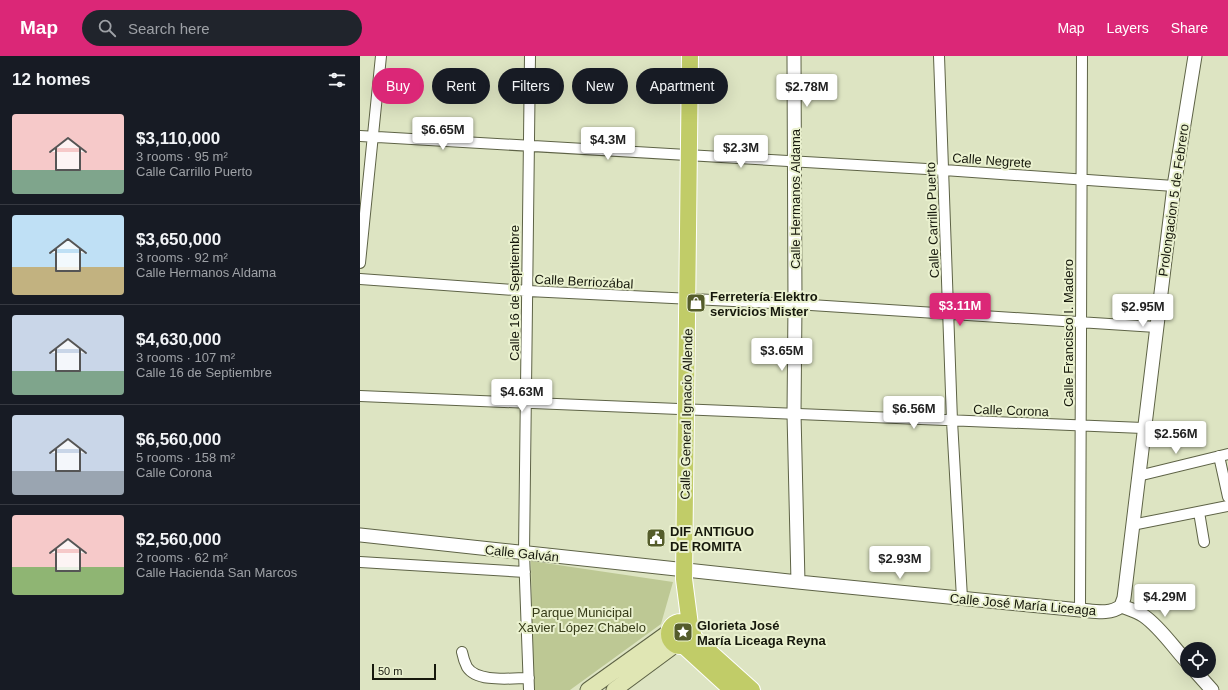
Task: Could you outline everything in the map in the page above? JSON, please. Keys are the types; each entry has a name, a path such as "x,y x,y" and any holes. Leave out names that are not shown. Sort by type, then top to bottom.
{"main road":[{"name":"Calle General Ignacio Allende","path":"680,636 684,574 690,56"},
{"path":"588,690 680,636"},
{"path":"614,690 680,636"},
{"path":"680,636 732,690"},
{"path":"680,636 752,690"}],"street":[{"path":"360,263 381,56"},
{"name":"Calle 16 de Septiembre","path":"529,690 524,553 530,56"},
{"name":"Calle Hermanos Aldama","path":"794,56 794,414 798,582"},
{"name":"Calle Carrillo Puerto","path":"939,56 952,421 962,598"},
{"name":"Calle Francisco I. Madero","path":"1080,610 1082,56"},
{"name":"Prolongacion 5 de Febrero","path":"1121,606 1124,598 1143,428 1174,186 1195,56"},
{"name":"Calle Negrete","path":"360,136 944,170 1174,186"},
{"name":"Calle Berriozábal","path":"360,279 528,291 795,304 1081,321 1156,327"},
{"name":"Calle Corona","path":"360,396 1143,428"},
{"path":"1138,476 1224,455 1228,497"},
{"path":"1132,524 1228,506"},
{"path":"1199,512 1204,542"},
{"name":"Calle Galván","path":"360,535 524,553 684,574"},
{"path":"360,562 525,572"},
{"name":"Calle José María Liceaga","path":"684,574 798,582 1080,610 1109,612 1116,610 1121,606"},
{"path":"1121,606 1145,617 1180,654"},
{"path":"462,652 468,669 480,677 493,679 528,678"},
{"path":"1201,678 1212,690"}],"green space":[{"name":"Parque Municipal Xavier López Chabelo","path":"531,561 673,582 661,624 570,690 533,690"}],"place":[{"name":"Ferretería Elektro servicios Mister","path":"696,303"},
{"name":"DIF ANTIGUO DE ROMITA","path":"656,538"},
{"name":"Glorieta José María Liceaga Reyna","path":"683,632"}]}
